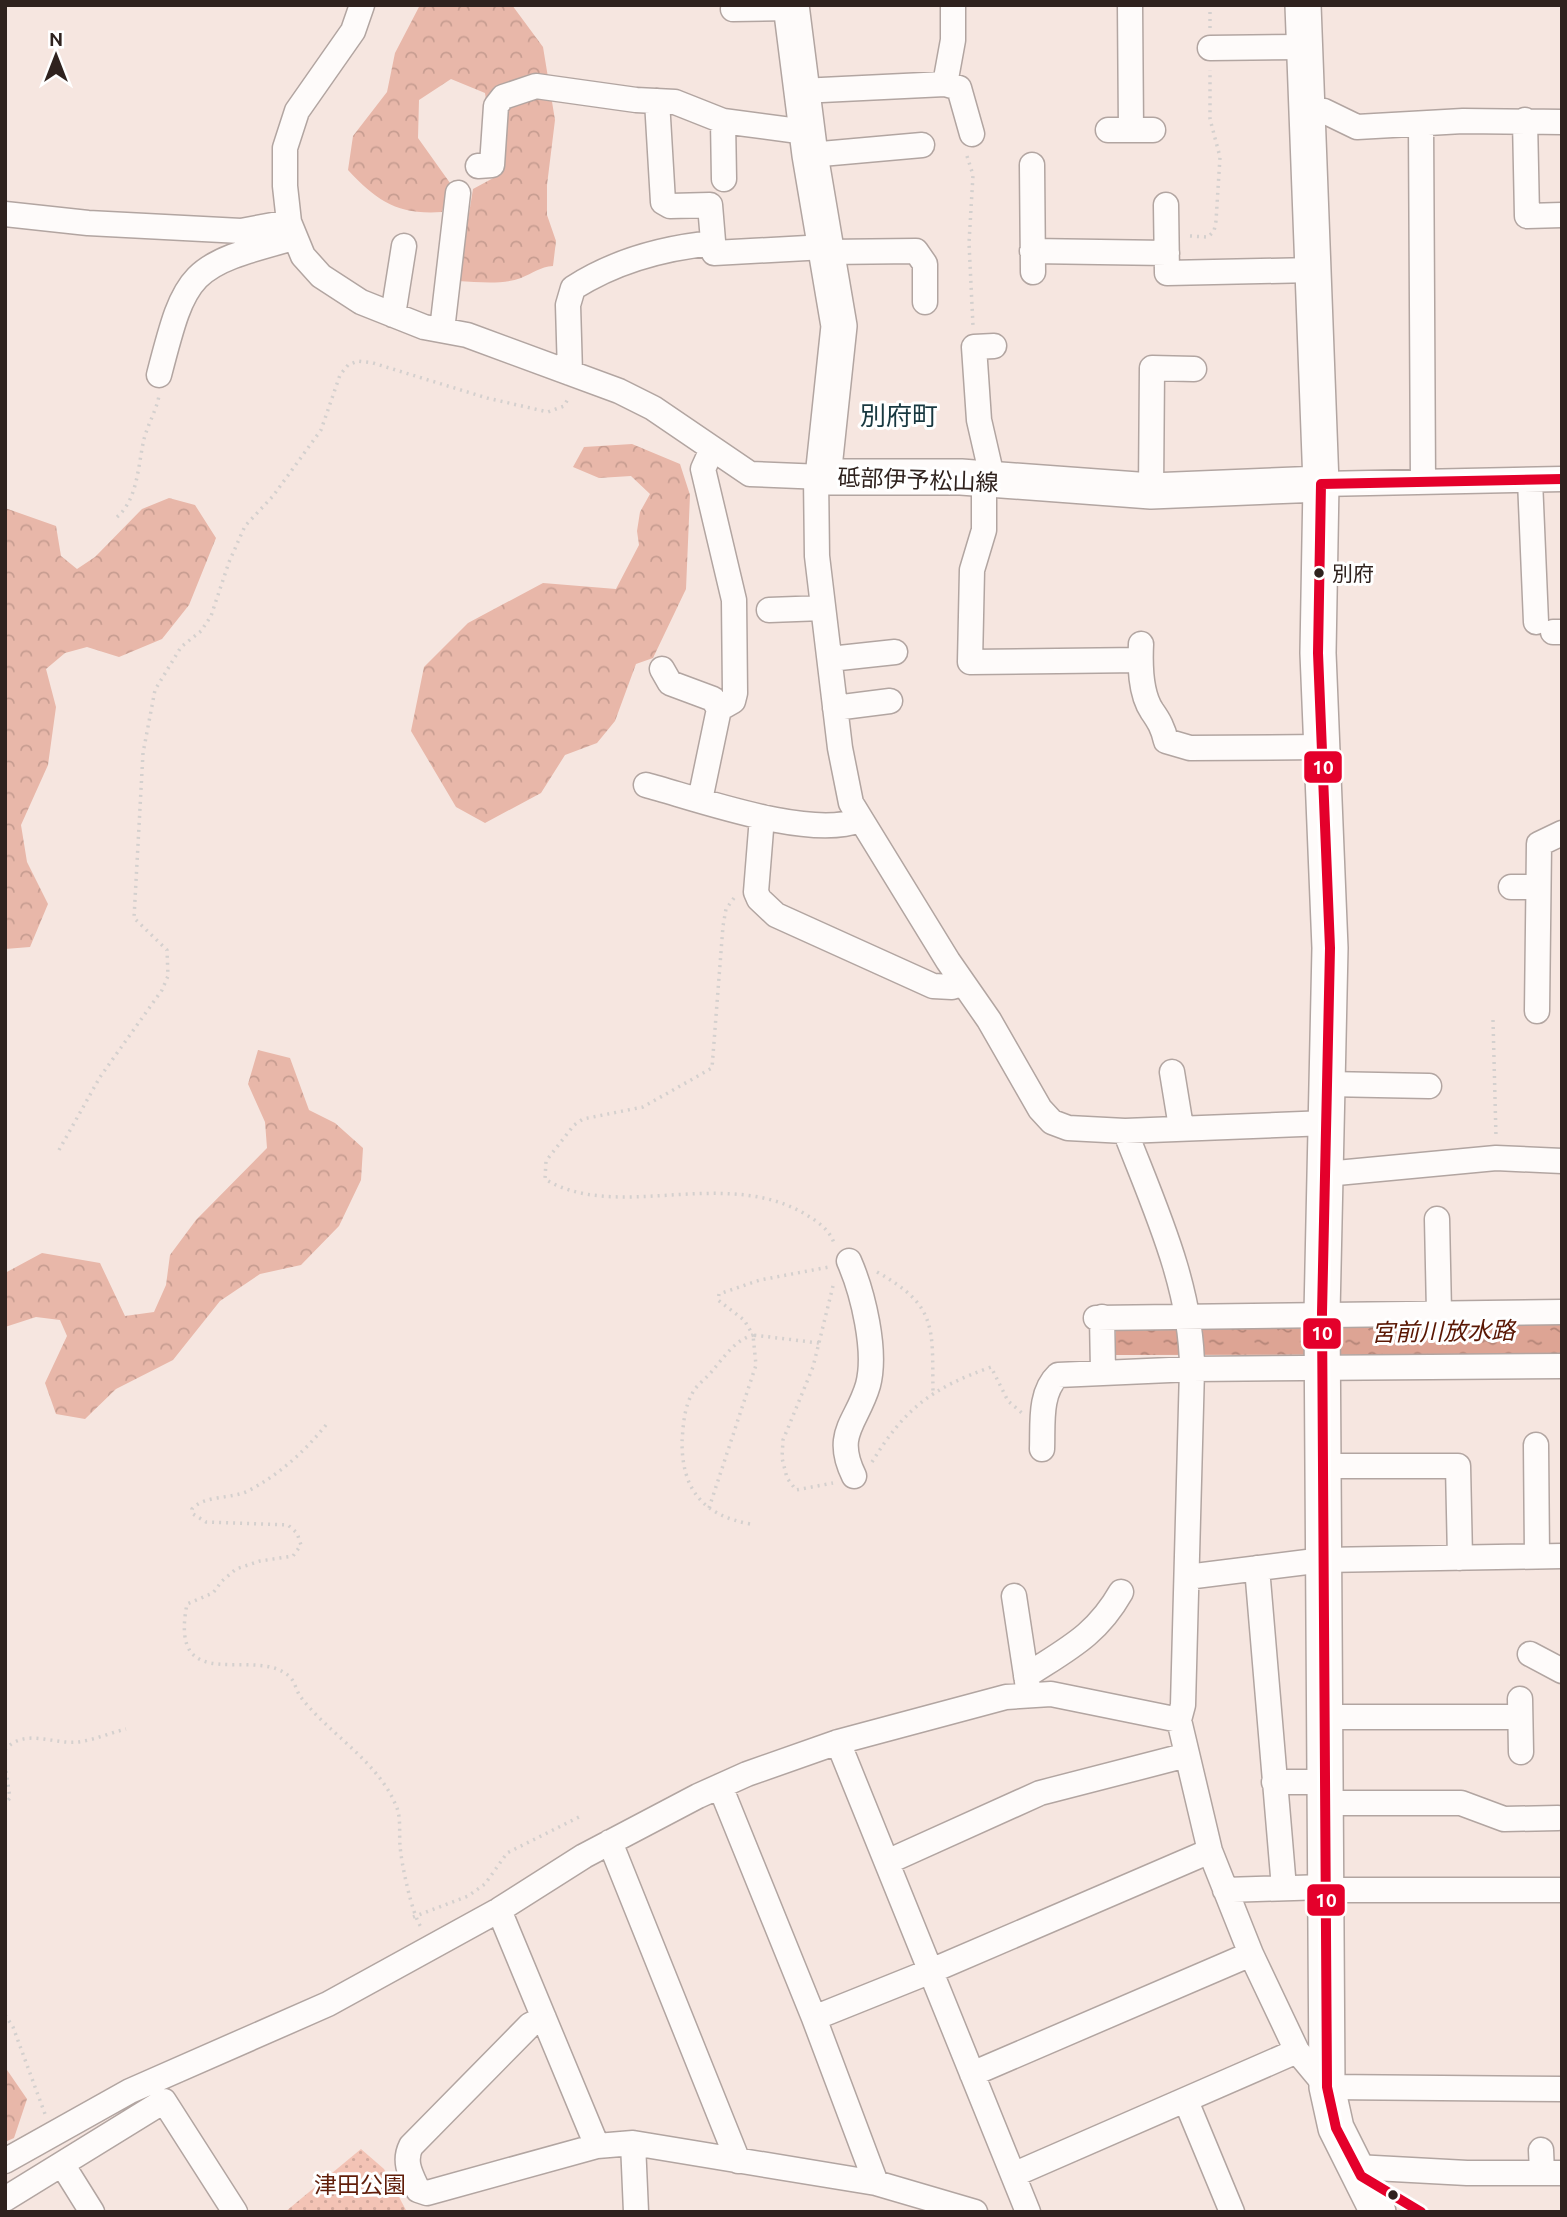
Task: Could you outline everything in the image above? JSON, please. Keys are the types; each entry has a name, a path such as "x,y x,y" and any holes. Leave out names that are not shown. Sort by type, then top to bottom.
{"main road":[{"path":"1303,5 1321,484 1318,653 1331,948 1322,1317 1327,2087 1336,2127 1378,2212"},
{"name":"砥部伊予松山線","path":"791,7 808,143 839,326 820,477 989,481 1151,491 1321,484"}],"street":[{"path":"362,5 354,31 297,111 289,131 284,169 292,230 303,256 337,289 393,315 467,335 575,375 653,408 750,474 820,477 815,518 823,608 835,708 851,803 859,820 989,1020 1040,1109 1052,1122 1068,1128 1125,1130 1326,1123"},
{"path":"945,84 953,40 953,5"},
{"path":"1130,5 1141,74 1131,130"},
{"path":"733,9 791,7"},
{"path":"1210,48 1305,47"},
{"path":"801,91 945,84 958,88 968,141"},
{"path":"478,166 492,165 496,106 503,97 536,86 675,102 723,121 808,143 922,145"},
{"path":"657,101 663,202 670,206 710,205 714,253 826,249 916,251 925,264 925,302"},
{"path":"1309,110 1324,111 1357,127 1525,120 1562,122"},
{"path":"1525,120 1527,216 1562,215"},
{"path":"723,121 724,179"},
{"path":"1421,124 1423,482"},
{"path":"1032,165 1032,261 1167,244"},
{"path":"442,330 458,193"},
{"path":"1166,205 1167,273 1313,270"},
{"path":"5,214 88,223 292,230"},
{"path":"159,375 179,301 194,280 214,262 292,230"},
{"path":"575,375 568,305 573,288 628,261 675,247 713,243"},
{"path":"393,315 404,246"},
{"path":"984,346 979,421 989,481 984,530 972,570 970,662 1140,652 1143,685 1151,710 1161,720 1166,741 1177,746 1322,747"},
{"path":"1151,491 1152,368 1194,369"},
{"path":"712,449 703,469 734,600 735,693 733,701 719,709"},
{"path":"1321,484 1562,479"},
{"path":"1530,480 1550,629"},
{"path":"769,610 823,608"},
{"path":"830,659 895,652"},
{"path":"662,669 670,683 713,699 719,709 700,800"},
{"path":"835,708 890,701"},
{"path":"646,785 762,817 842,827 859,820"},
{"path":"762,817 756,892 759,899 776,915 804,931 933,986 952,988 963,983"},
{"path":"1545,1003 1538,844 1562,833"},
{"path":"1511,887 1538,887"},
{"path":"1172,1072 1181,1127"},
{"path":"1328,1084 1429,1086"},
{"path":"1125,1130 1160,1223 1189,1319 1192,1366 1183,1705 1179,1720 1210,1851 1251,1954 1297,2051 1327,2087 1562,2090"},
{"path":"1326,1174 1496,1158 1562,1161"},
{"path":"1437,1219 1439,1312"},
{"path":"845,1262 864,1301 869,1347 869,1383 853,1415 844,1447 854,1476"},
{"path":"1103,1367 1100,1320 1322,1317 1439,1312 1562,1312"},
{"path":"1042,1449 1044,1404 1050,1382 1058,1374 1103,1367 1322,1362 1562,1366"},
{"path":"1186,1577 1323,1560 1550,1556 1535,1445"},
{"path":"1323,1466 1458,1466 1460,1558"},
{"path":"1257,1568 1284,1888"},
{"path":"5,2199 62,2164 164,2089 328,2004 499,1910 610,1842 720,1786 838,1742 1006,1697 1028,1686 1092,1632 1108,1615 1121,1592"},
{"path":"1014,1596 1028,1686"},
{"path":"1530,1654 1562,1671"},
{"path":"1028,1686 1051,1694 1179,1720"},
{"path":"1325,1717 1520,1708 1521,1752"},
{"path":"838,1742 1028,2212"},
{"path":"887,1862 1040,1793 1187,1755"},
{"path":"1274,1782 1325,1793 1461,1803 1504,1819 1558,1818"},
{"path":"720,1786 814,2018 876,2183"},
{"path":"610,1842 738,2161"},
{"path":"814,2018 931,1971 1210,1851"},
{"path":"1225,1890 1562,1890"},
{"path":"499,1910 597,2146"},
{"path":"972,2074 1251,1954"},
{"path":"544,2018 530,2025 411,2147 407,2155 408,2166 418,2190 427,2193 597,2146 633,2143 876,2183 969,2211"},
{"path":"1013,2175 1297,2051"},
{"path":"5,2161 130,2091 164,2089"},
{"path":"164,2089 234,2212"},
{"path":"1186,2101 1232,2212"},
{"path":"633,2143 636,2212"},
{"path":"62,2164 92,2212"},
{"path":"1358,2171 1455,2173 1548,2165"}],"lane":[{"path":"1358,2171 1420,2212"}],"path":[{"path":"1167,244 1208,237 1214,230 1220,157 1210,119 1210,5"},
{"path":"968,141 973,175 969,243 984,346"},
{"path":"60,1150 100,1077 162,990 168,976 167,950 134,918 140,786 155,690 181,647 201,631 211,617 229,562 245,526 273,496 321,430 340,375 348,365 358,361 373,363 487,398 548,412 564,406 575,375"},
{"path":"117,517 127,509 145,435 156,411 159,375"},
{"path":"756,892 730,900 726,909 712,1068 643,1107 583,1119 574,1125 546,1161 545,1179 554,1185 617,1196 742,1192 764,1196 783,1202 820,1223 833,1239 845,1262"},
{"path":"1493,1020 1496,1158"},
{"path":"709,1508 757,1365 753,1335 744,1320 718,1300 719,1294 760,1280 845,1262 867,1266 906,1288 924,1310 932,1345 933,1392"},
{"path":"750,1524 722,1517 709,1508 687,1482 682,1462 683,1428 692,1392 744,1337 753,1335 819,1343"},
{"path":"326,1425 302,1455 276,1474 246,1492 229,1498 206,1501 192,1509 193,1514 206,1522 288,1525 297,1533 301,1545 293,1556 260,1560 236,1569 222,1581 214,1593 187,1604 183,1623 188,1645 198,1659 219,1666 279,1670 291,1678 300,1696 357,1752 397,1809 400,1849 414,1917 434,1946"},
{"path":"5,1750 11,1742 27,1738 79,1742 126,1729"},
{"path":"5,1764 10,1798 5,1804"},
{"path":"414,1917 468,1896 485,1884 507,1853 581,1816"},
{"path":"5,2015 13,2027 54,2135"}],"green space":[{"path":"420,5 512,5 543,47 555,120 547,185 547,215 556,241 553,266 506,282 458,281 473,189 497,176 485,93 451,79 419,100 418,138 450,183 442,212 412,211 389,204 348,170 353,136 387,92 395,53"},
{"path":"632,444 680,464 690,495 686,589 653,658 636,664 615,721 597,743 565,755 541,793 485,823 456,807 411,731 424,667 468,623 543,583 616,589 639,545 637,531 640,512 650,494 631,476 599,478 573,467 584,447"},
{"path":"169,498 195,505 216,538 189,605 162,639 119,657 87,647 65,653 46,669 56,707 48,765 21,825 27,862 48,904 30,947 5,949 5,508 56,526 61,556 77,569 95,557 142,509"},
{"path":"258,1050 290,1058 309,1110 335,1123 363,1148 361,1180 339,1226 301,1265 260,1274 220,1301 173,1360 116,1389 85,1419 56,1414 45,1383 67,1336 60,1320 36,1317 5,1327 5,1273 42,1253 100,1263 125,1316 154,1312 166,1285 170,1255 196,1220 267,1148 265,1122 248,1084"},
{"path":"5,2067 27,2099 14,2138 5,2142"},
{"name":"津田公園","path":"361,2149 384,2169 407,2212 285,2212"}],"water":[{"name":"宮前川放水路","path":"1562,1321 1562,1354 1115,1355 1116,1325"}],"transit line":[{"name":"10","path":"1321,484 1562,479"},
{"name":"10","path":"1321,484 1318,653 1330,948 1322,1313 1327,2087 1336,2128 1361,2176"},
{"name":"10","path":"1361,2176 1421,2212"}],"place":[{"name":"別府","path":"1319,573"}],"district":[{"name":"別府町","path":"899,416"}]}
